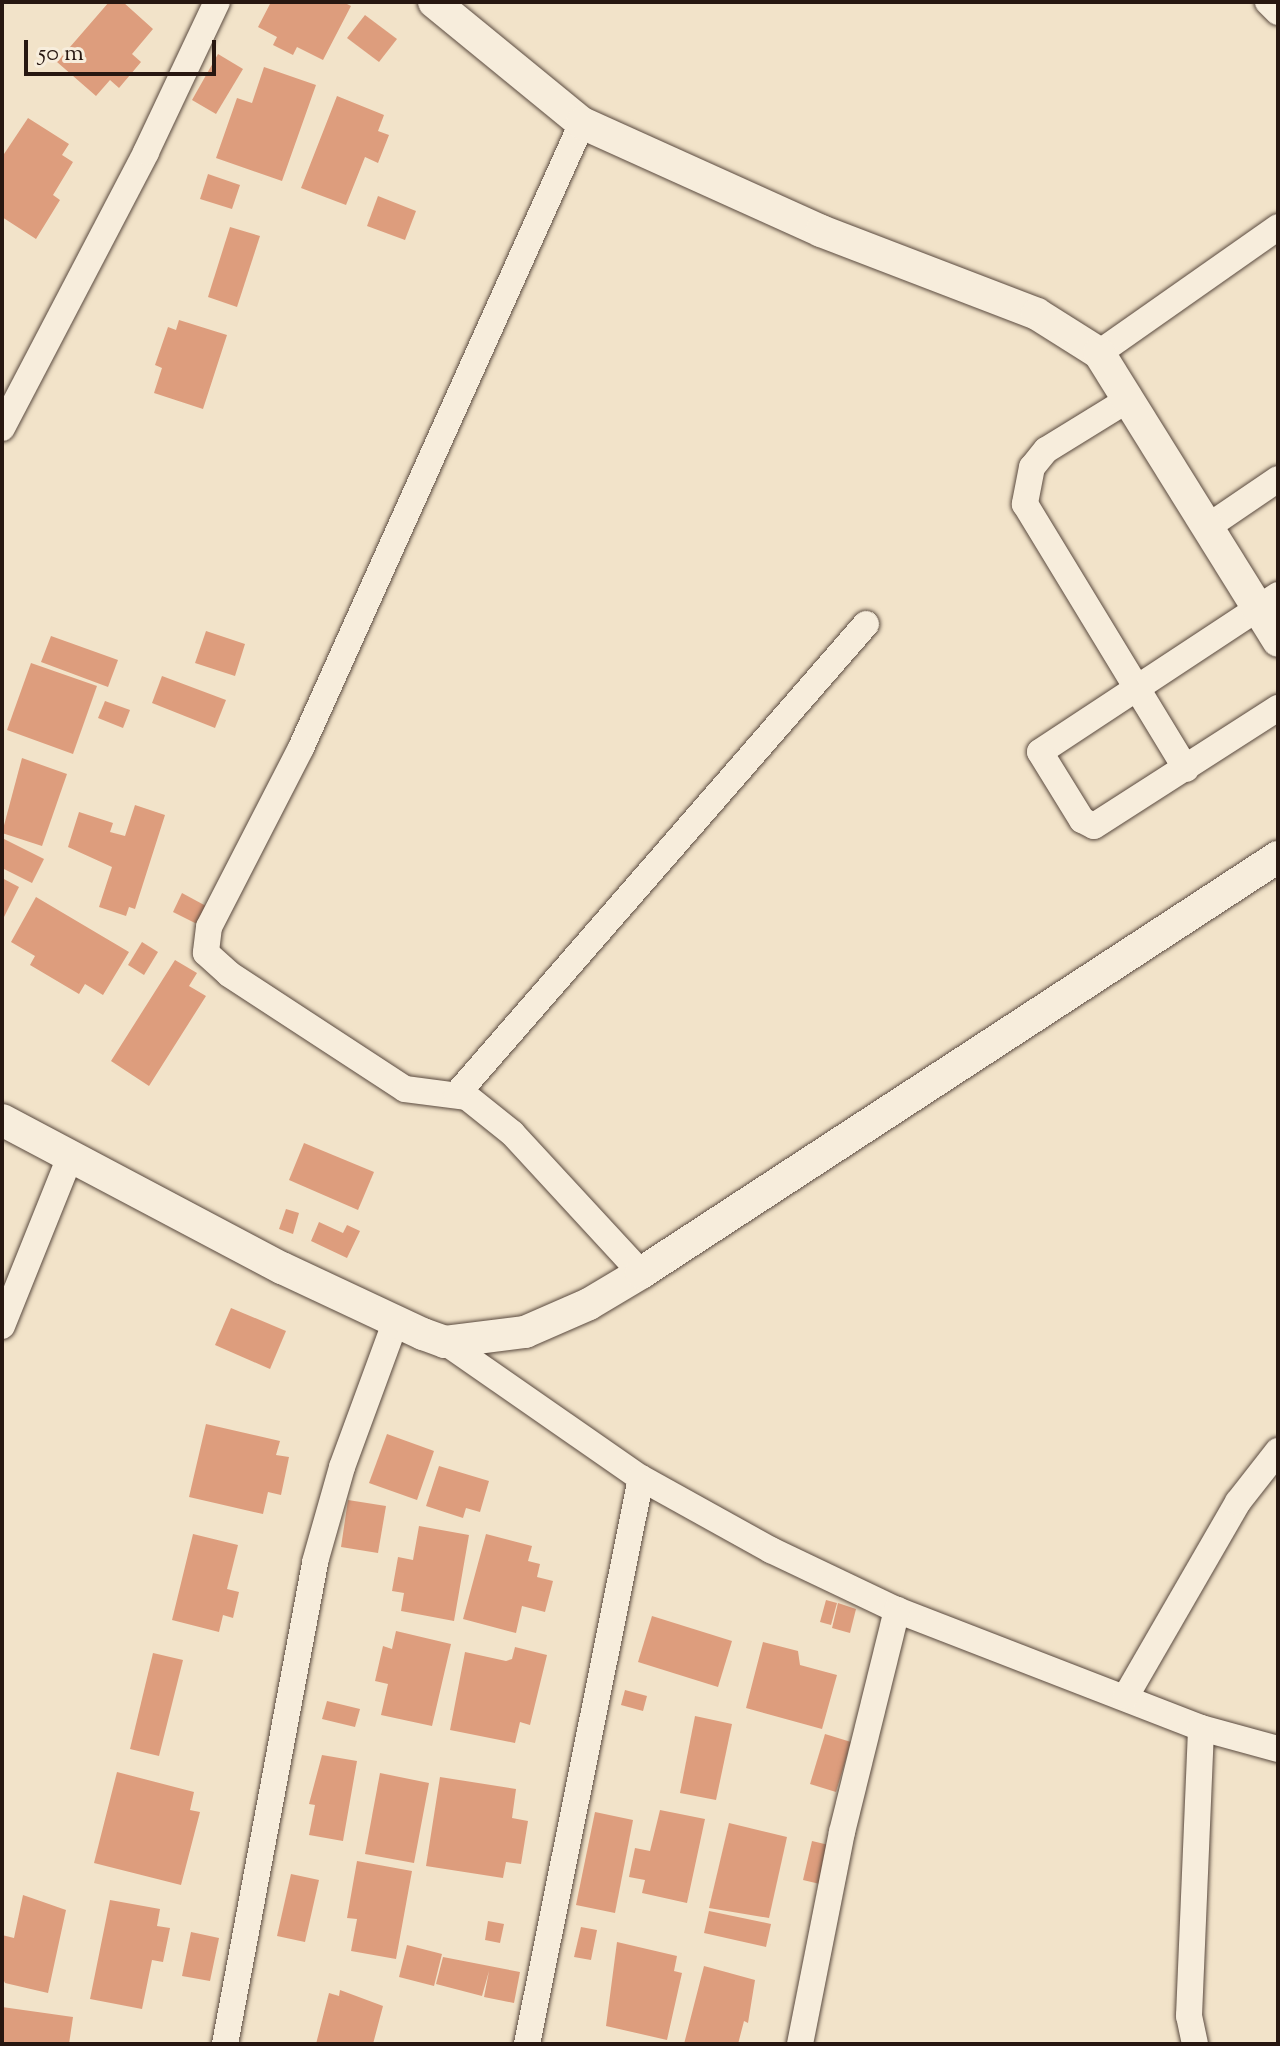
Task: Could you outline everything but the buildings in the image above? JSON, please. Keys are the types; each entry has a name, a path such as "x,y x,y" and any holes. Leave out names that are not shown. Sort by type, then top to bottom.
{"street":[{"path":"2,428 146,152 217,2"},
{"path":"1268,2 1278,12"},
{"path":"449,7 582,123 807,225 1037,314 1099,353 1209,526 1268,603 1278,641"},
{"path":"582,123 301,748 209,927 206,953 319,1036 405,1089 457,1094 512,1133 641,1273"},
{"path":"1099,353 1278,227"},
{"path":"1129,399 1046,450 1032,467 1025,504 1135,690 1186,769"},
{"path":"1209,526 1278,479"},
{"path":"1268,603 1040,752 1082,820 1094,826 1106,822 1278,708"},
{"path":"457,1094 866,624"},
{"path":"445,1342 525,1332 589,1304 1278,857"},
{"path":"2,1120 395,1323 445,1342 641,1478 771,1550 897,1610 1126,1696 1201,1728 1278,1749"},
{"path":"2,1326 70,1157"},
{"path":"225,2044 315,1562 342,1467 395,1323"},
{"path":"1126,1696 1238,1502 1278,1451"},
{"path":"527,2044 641,1478"},
{"path":"800,2044 842,1832 897,1610"},
{"path":"1195,2044 1189,2016 1201,1728"}]}
